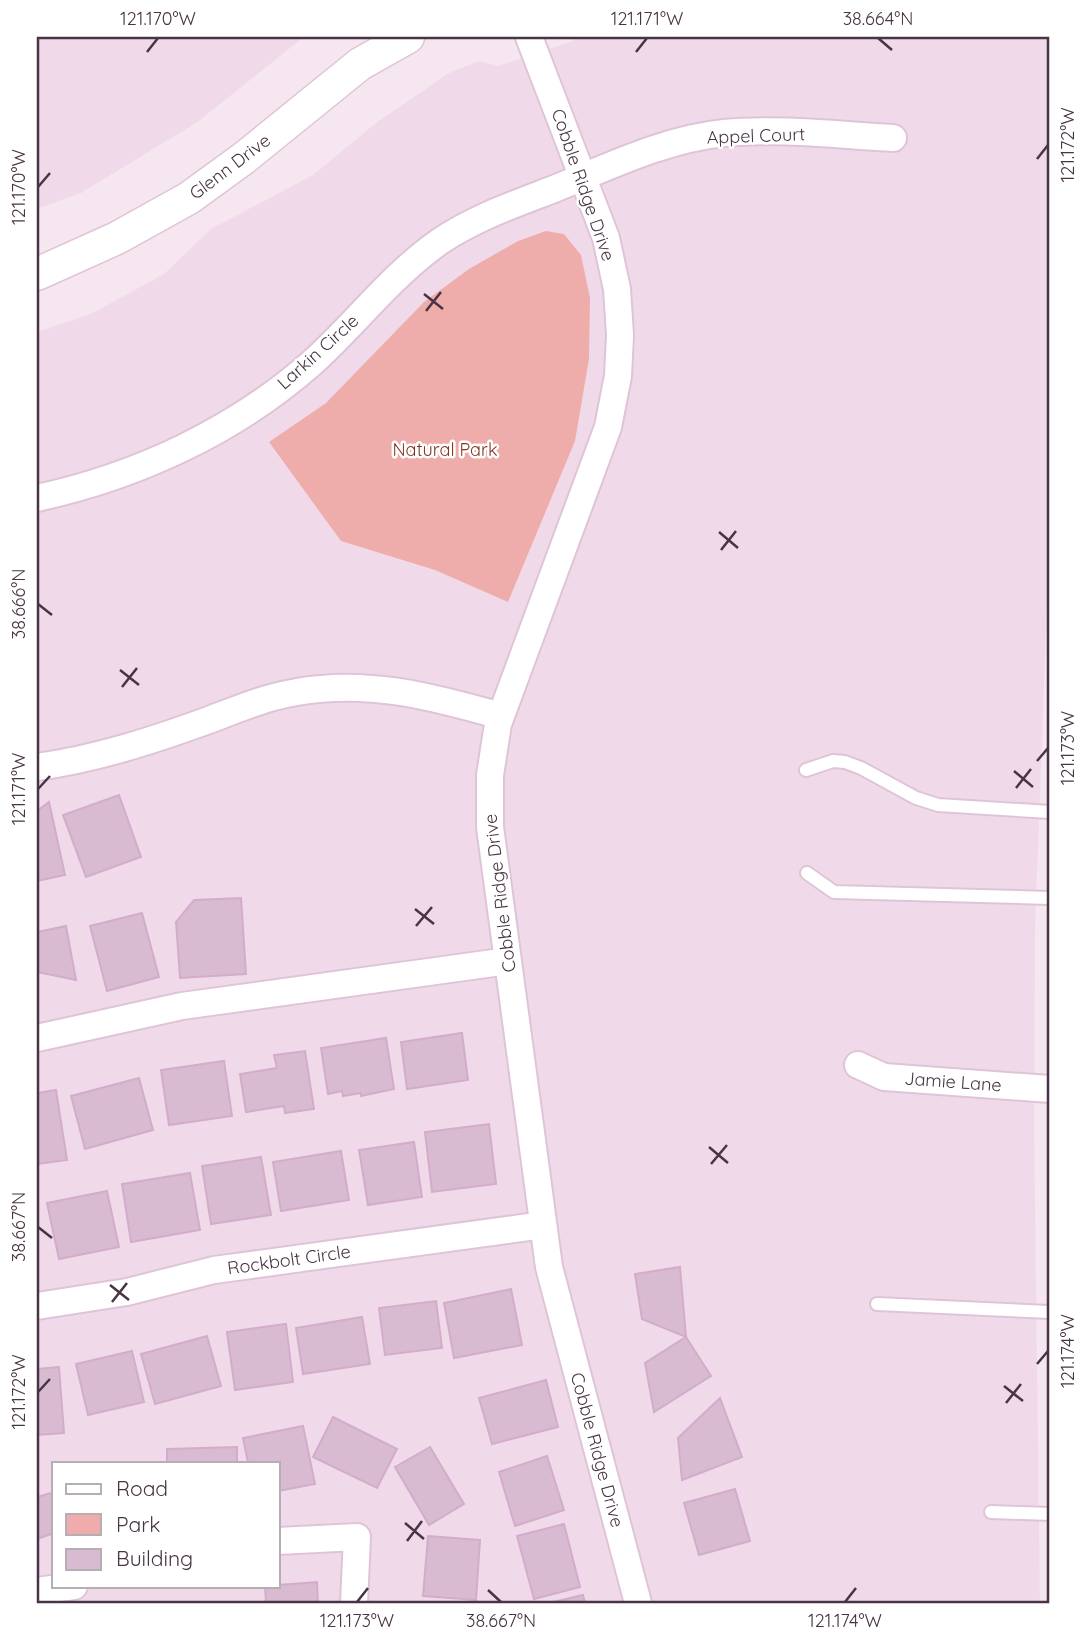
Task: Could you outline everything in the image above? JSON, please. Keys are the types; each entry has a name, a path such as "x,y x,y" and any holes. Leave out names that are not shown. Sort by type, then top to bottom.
{"street":[{"name":"Glenn Drive","path":"37,274 117,238 189,198 244,158 360,64 408,37"},
{"name":"Cobble Ridge Drive","path":"528,37 606,238 617,289 620,335 618,376 608,427 501,716 489,775 490,827 549,1267 638,1603"},
{"name":"Appel Court","path":"583,177 657,149 724,133 771,132 893,138"},
{"name":"Larkin Circle","path":"37,498 77,489 136,470 193,444 264,400 313,362 404,269 440,241 481,218 583,177"},
{"path":"37,767 135,746 252,703 297,692 342,687 389,689 435,697 501,716"},
{"path":"37,1038 182,1006 508,961"},
{"name":"Jamie Lane","path":"858,1065 884,1077 1050,1089"},
{"name":"Rockbolt Circle","path":"37,1306 127,1292 214,1270 543,1225"},
{"path":"280,1541 357,1537 354,1603"},
{"path":"37,1591 71,1592"}],"lane":[{"path":"806,770 834,761 845,762 916,798 938,805 1050,812"},
{"path":"807,873 834,892 1050,898"},
{"path":"877,1304 1050,1312"},
{"path":"991,1512 1050,1514"}],"shaded area":[{"path":"37,37 304,37 196,123 81,193 37,209"},
{"path":"574,37 1050,37 1050,519 1035,930 1034,1125 1040,1603 37,1603 37,332 91,314 164,274 211,229 313,175 376,123 449,73 479,61 498,66 573,41"}],"green space":[{"name":"Natural Park","path":"546,231 564,234 581,255 590,298 589,359 575,441 508,602 435,570 341,541 269,442 326,403 424,302 469,269 518,241"}],"building":[{"path":"119,795 141,857 86,877 63,815"},
{"path":"49,802 65,875 37,881 37,811"},
{"path":"241,898 246,974 180,978 176,922 194,900"},
{"path":"142,913 159,977 107,991 90,926"},
{"path":"66,926 76,980 37,972 37,932"},
{"path":"462,1033 468,1080 407,1089 401,1042"},
{"path":"386,1038 394,1089 361,1096 361,1093 343,1096 342,1091 328,1094 321,1048"},
{"path":"305,1051 314,1109 285,1113 284,1106 246,1112 240,1074 277,1068 274,1055"},
{"path":"224,1061 232,1116 169,1125 161,1070"},
{"path":"139,1078 153,1130 85,1149 71,1096"},
{"path":"56,1090 67,1160 37,1164 37,1093"},
{"path":"489,1124 496,1184 432,1192 425,1132"},
{"path":"414,1142 422,1197 368,1205 359,1150"},
{"path":"341,1151 349,1200 281,1211 273,1162"},
{"path":"261,1157 271,1215 211,1224 202,1166"},
{"path":"190,1173 200,1230 131,1242 122,1184"},
{"path":"107,1191 119,1247 59,1259 47,1203"},
{"path":"680,1267 686,1337 642,1319 635,1274"},
{"path":"511,1289 522,1345 454,1358 444,1303"},
{"path":"436,1301 442,1348 385,1355 379,1308"},
{"path":"362,1317 370,1364 303,1374 296,1328"},
{"path":"286,1324 293,1382 235,1390 227,1332"},
{"path":"207,1336 221,1386 155,1404 141,1354"},
{"path":"686,1337 711,1376 654,1412 645,1363"},
{"path":"132,1351 144,1402 88,1415 76,1364"},
{"path":"59,1367 64,1433 37,1435 37,1369"},
{"path":"546,1380 558,1427 492,1444 479,1398"},
{"path":"720,1398 742,1457 682,1480 678,1438"},
{"path":"333,1417 397,1449 377,1488 313,1457"},
{"path":"303,1426 315,1484 280,1491 280,1462 248,1462 243,1438"},
{"path":"237,1447 237,1462 167,1462 167,1449"},
{"path":"430,1447 464,1504 429,1525 395,1467"},
{"path":"547,1456 564,1510 515,1526 499,1472"},
{"path":"735,1489 750,1541 699,1555 684,1503"},
{"path":"52,1493 52,1534 37,1539 37,1497"},
{"path":"564,1524 580,1587 534,1599 517,1536"},
{"path":"428,1536 480,1540 476,1600 423,1596"},
{"path":"317,1582 318,1603 266,1603 265,1588 280,1588 280,1585"},
{"path":"583,1595 585,1603 549,1603"}]}
